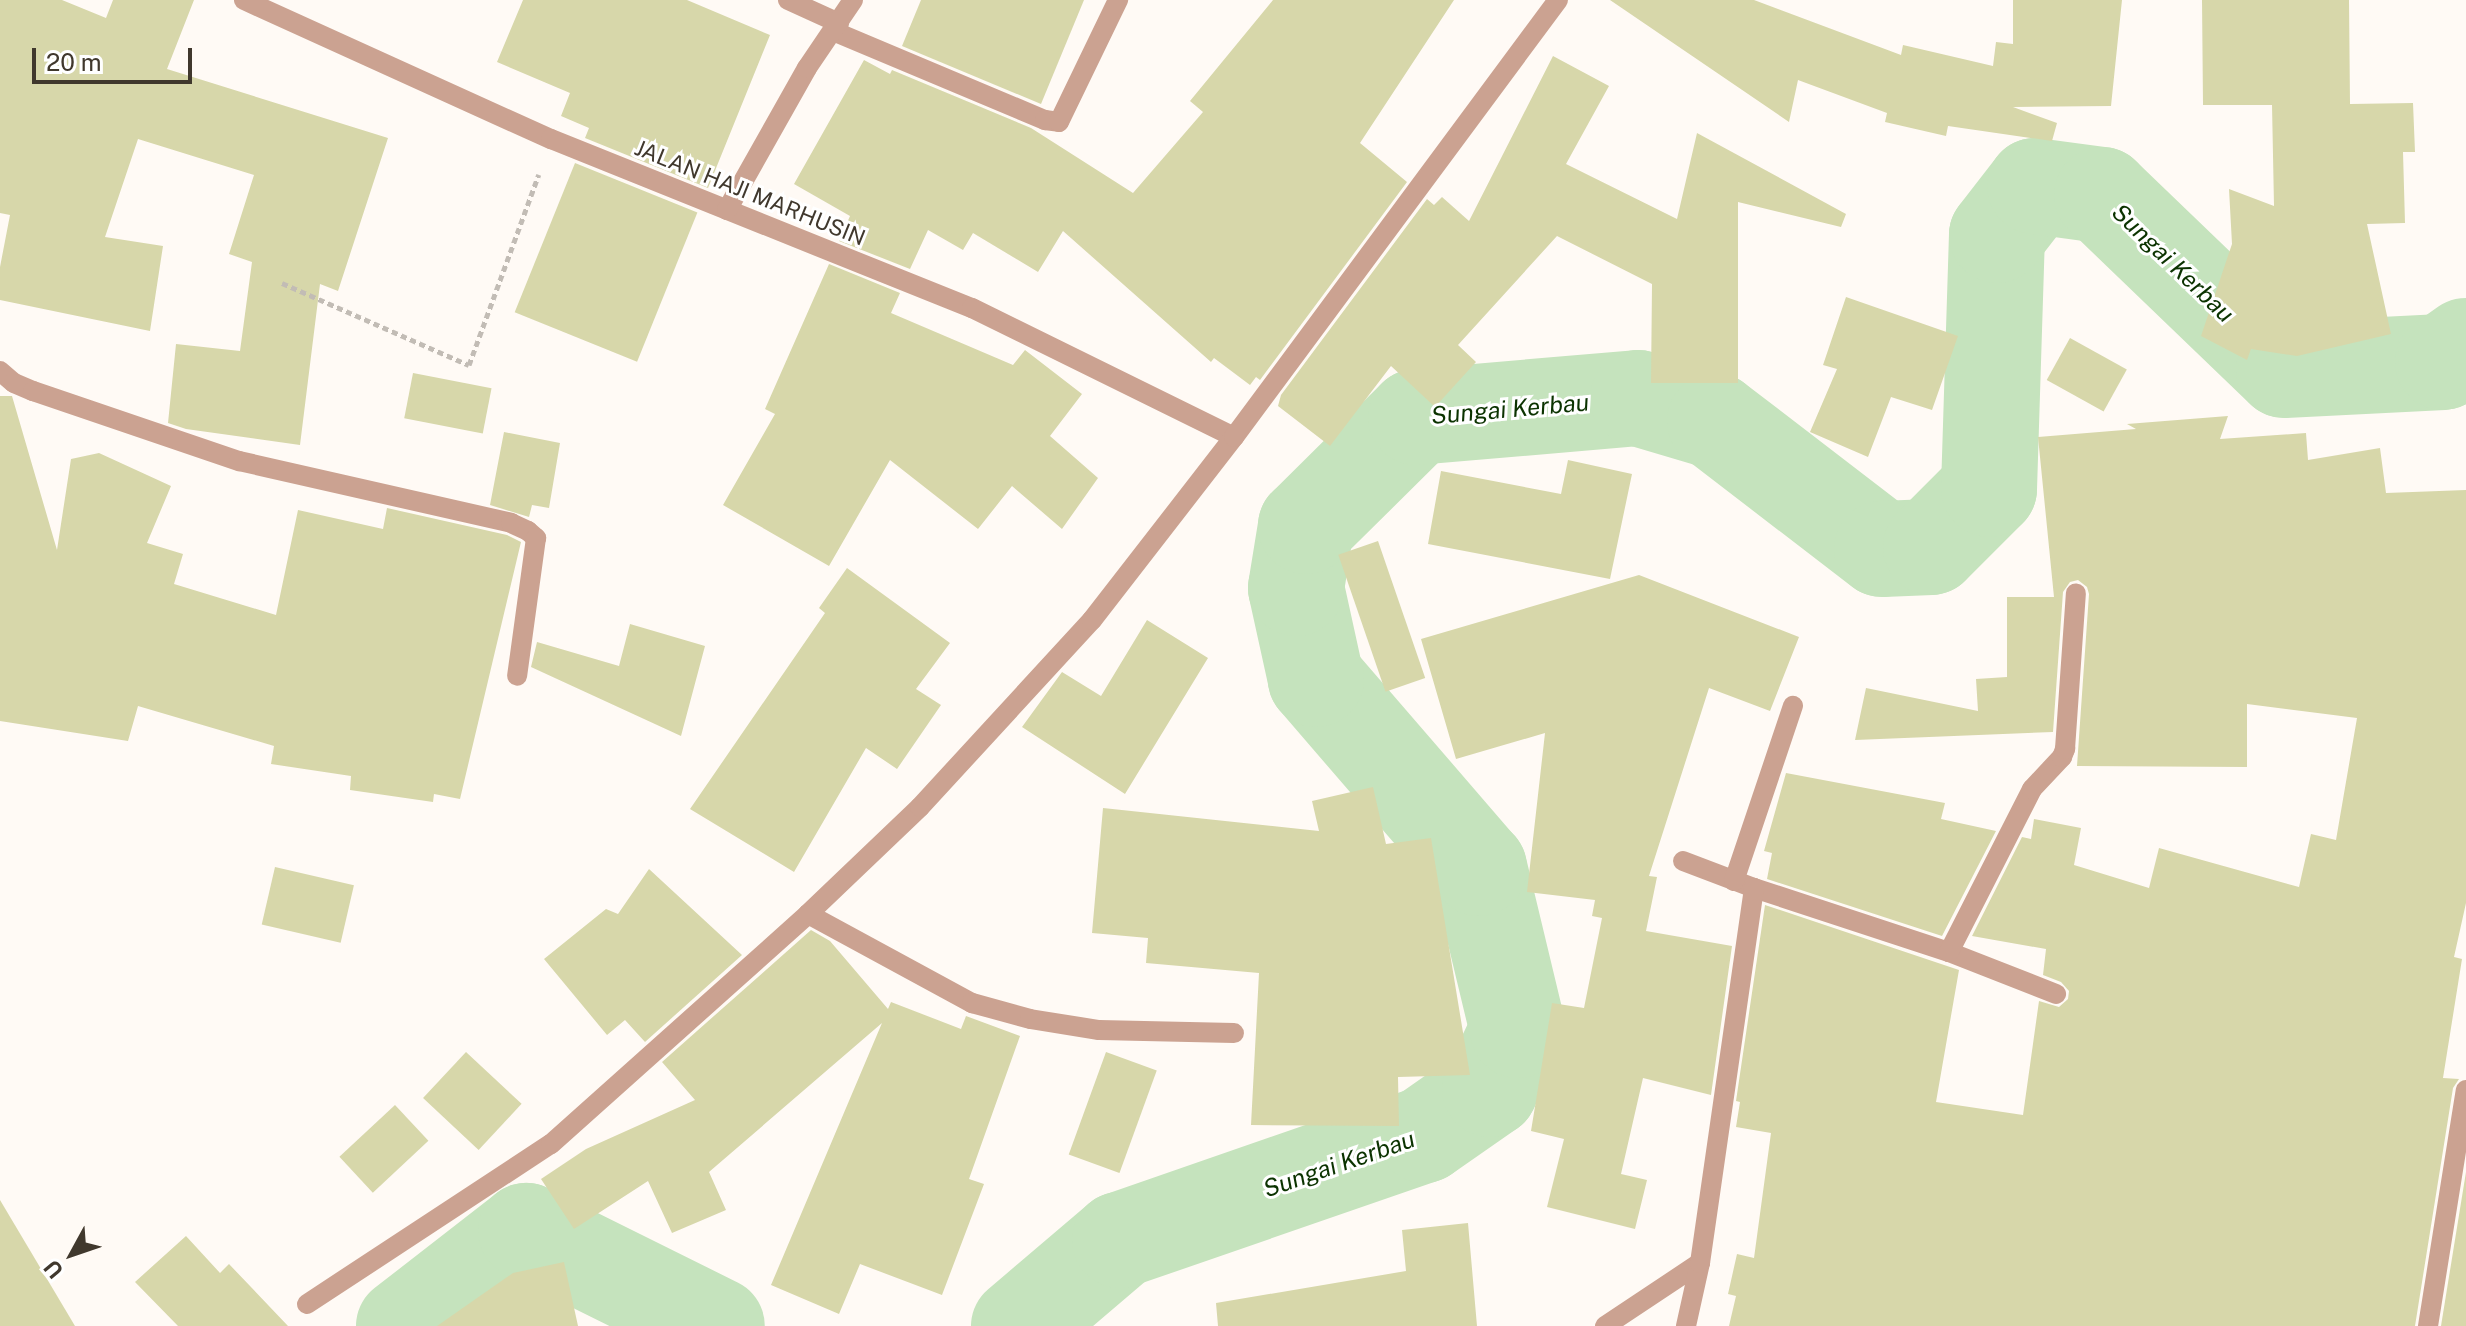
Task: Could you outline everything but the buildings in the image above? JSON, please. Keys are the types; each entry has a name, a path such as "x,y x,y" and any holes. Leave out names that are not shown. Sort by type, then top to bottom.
{"street":[{"name":"JALAN HAJI MARHUSIN","path":"244,0 551,139 972,308 1234,437"},
{"path":"788,0 836,27 1045,120 1059,122 1118,0"},
{"path":"727,210 807,68 853,0"},
{"path":"307,1304 551,1144 808,914 920,807 1092,620 1234,437 1558,0"},
{"path":"0,371 14,383 33,391 239,461 511,523 528,531 536,538 517,676"},
{"path":"1949,952 2032,789 2062,757 2065,749 2076,593"},
{"path":"1734,881 1793,706"},
{"path":"1683,861 1754,888 1949,952 2056,994"},
{"path":"1686,1326 1700,1263 1754,888"},
{"path":"808,914 972,1003 1030,1019 1099,1030 1234,1033"},
{"path":"2428,1326 2466,1090"},
{"path":"1605,1326 1700,1263"}],"path":[{"path":"282,283 469,365 551,139"}],"waterway":[{"name":"Sungai Kerbau","path":"1019,1326 1120,1240 1424,1135 1490,1089 1518,1030 1479,868 1316,679 1296,588 1306,526 1416,417 1638,398 1715,421 1882,549 1931,547 1989,489 1997,235 2035,186 2102,195 2284,370 2443,362 2466,346"},
{"name":"Sungai Kerbau","path":"404,1326 526,1231 717,1326"}]}
